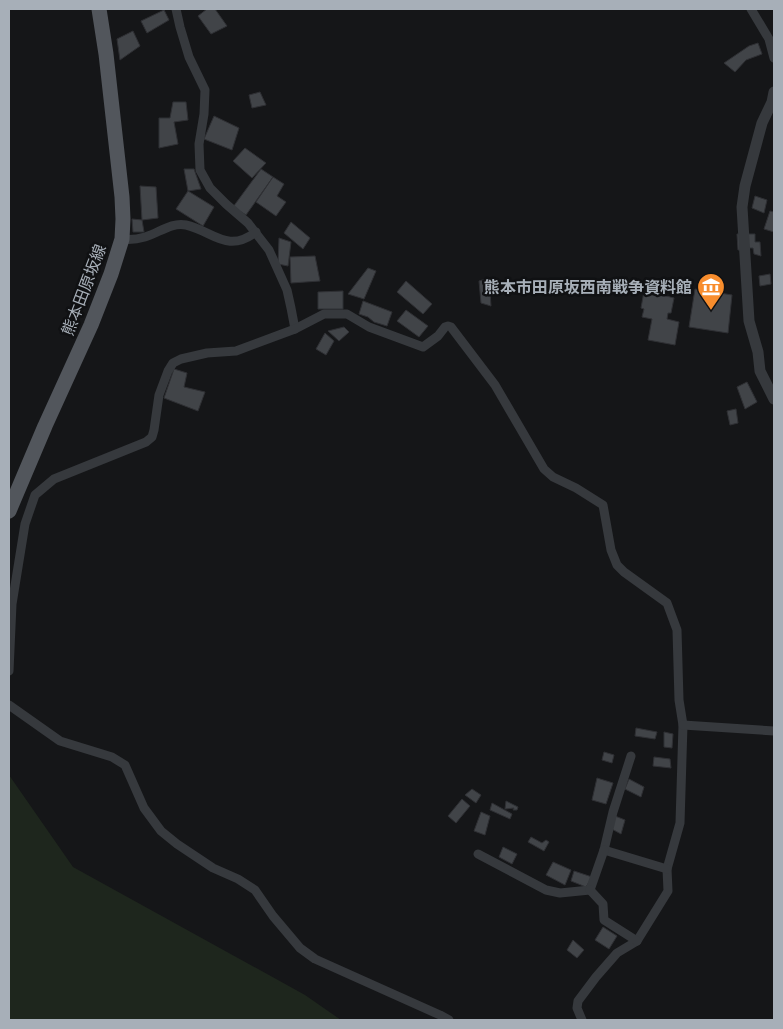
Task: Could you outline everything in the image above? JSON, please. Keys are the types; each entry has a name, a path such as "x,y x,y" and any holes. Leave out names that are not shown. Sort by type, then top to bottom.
{"main road":[{"name":"熊本田原坂線","path":"9,511 91,325 111,274 122,239 122,197 106,54 98,9"}],"street":[{"path":"176,9 189,57 205,90 204,114 199,144 200,170 210,188 248,223 269,250 287,290 295,329"},
{"path":"751,9 769,39 774,58"},
{"path":"774,92 772,102 762,123 742,207 749,321 758,352 760,371 774,399"},
{"path":"122,239 130,240 146,237 173,225 185,225 225,241 237,241 250,237 256,232"},
{"path":"9,671 12,604 25,524 36,495 54,479 146,442 152,437 158,395 173,363 181,359 207,353 236,351 295,329 324,314 347,314 369,327 424,348 448,326 494,384 544,469 553,477 576,488 603,505 611,550 617,565 667,603 677,630 679,700 683,725 680,823 667,869 668,891 637,942 617,953 578,1002 577,1008 582,1020"},
{"path":"9,705 60,741 112,757 125,765 144,808 161,831 213,868 255,890 273,916 300,948 315,959 449,1020"},
{"path":"683,725 774,731"},
{"path":"590,890 604,850 612,812 631,756"},
{"path":"604,850 667,869"},
{"path":"478,854 546,890 560,893 590,890"},
{"path":"590,890 603,904 604,920 637,942"}],"shaded area":[{"path":"9,775 73,867 305,995 341,1020 9,1020"}],"building":[{"path":"207,9 215,9 227,26 211,34 198,16"},
{"path":"164,10 169,20 147,33 141,21"},
{"path":"133,31 140,46 120,60 117,39"},
{"path":"758,43 762,54 746,60 735,72 724,63 749,46"},
{"path":"260,92 266,105 252,108 249,95"},
{"path":"173,102 186,102 188,120 174,122 178,144 159,148 159,118 170,118"},
{"path":"214,116 239,128 232,150 204,139"},
{"path":"245,148 266,163 252,178 233,161"},
{"path":"184,169 194,169 201,189 188,191"},
{"path":"261,169 273,177 246,215 233,207"},
{"path":"273,177 284,184 277,196 286,202 276,216 256,202"},
{"path":"140,186 156,187 158,218 142,220"},
{"path":"188,191 214,207 203,226 176,209"},
{"path":"755,196 767,200 764,213 752,208"},
{"path":"770,211 774,212 774,232 764,229"},
{"path":"132,219 142,220 144,232 133,232"},
{"path":"291,222 310,238 303,249 284,233"},
{"path":"737,234 755,234 755,242 760,242 761,256 754,254 753,248 738,250"},
{"path":"279,238 291,242 288,266 278,264"},
{"path":"315,256 320,281 291,283 290,257"},
{"path":"368,268 376,271 364,299 348,294"},
{"path":"770,274 771,284 760,286 759,276"},
{"path":"489,278 491,306 481,303 479,281"},
{"path":"406,281 432,304 423,314 397,292"},
{"path":"645,286 665,289 666,296 674,298 671,313 668,313 667,319 679,322 675,345 648,340 652,319 642,317 644,309 641,308"},
{"name":"熊本市田原坂西南戦争資料館","path":"695,289 732,295 728,333 689,327"},
{"path":"343,291 343,309 318,309 318,292"},
{"path":"363,301 392,312 387,326 359,314"},
{"path":"406,310 428,326 419,337 397,321"},
{"path":"344,327 349,332 339,341 328,331"},
{"path":"325,333 334,341 326,355 316,349"},
{"path":"174,369 187,373 184,387 205,392 198,411 164,398"},
{"path":"747,382 757,402 745,409 737,387"},
{"path":"736,409 738,423 730,425 727,411"},
{"path":"636,728 657,732 655,739 635,736"},
{"path":"664,732 673,734 672,748 664,747"},
{"path":"604,752 614,755 612,763 602,760"},
{"path":"654,757 670,759 671,768 653,766"},
{"path":"597,778 613,783 606,804 592,800"},
{"path":"629,779 644,787 641,797 625,789"},
{"path":"472,789 481,795 476,803 465,795"},
{"path":"462,799 470,806 456,823 448,816"},
{"path":"506,801 518,807 517,810 513,810 514,808 505,809"},
{"path":"492,803 512,814 510,819 490,810"},
{"path":"481,812 490,816 485,835 474,831"},
{"path":"615,816 625,820 621,834 610,828"},
{"path":"531,837 542,843 546,840 549,842 544,851 528,842"},
{"path":"503,847 517,854 512,864 499,857"},
{"path":"553,862 571,870 565,885 546,875"},
{"path":"574,871 592,877 586,887 571,881"},
{"path":"603,927 617,936 609,949 595,940"},
{"path":"573,940 584,950 577,958 567,950"}],"place":[{"name":"熊本市田原坂西南戦争資料館","path":"711,311"}]}
